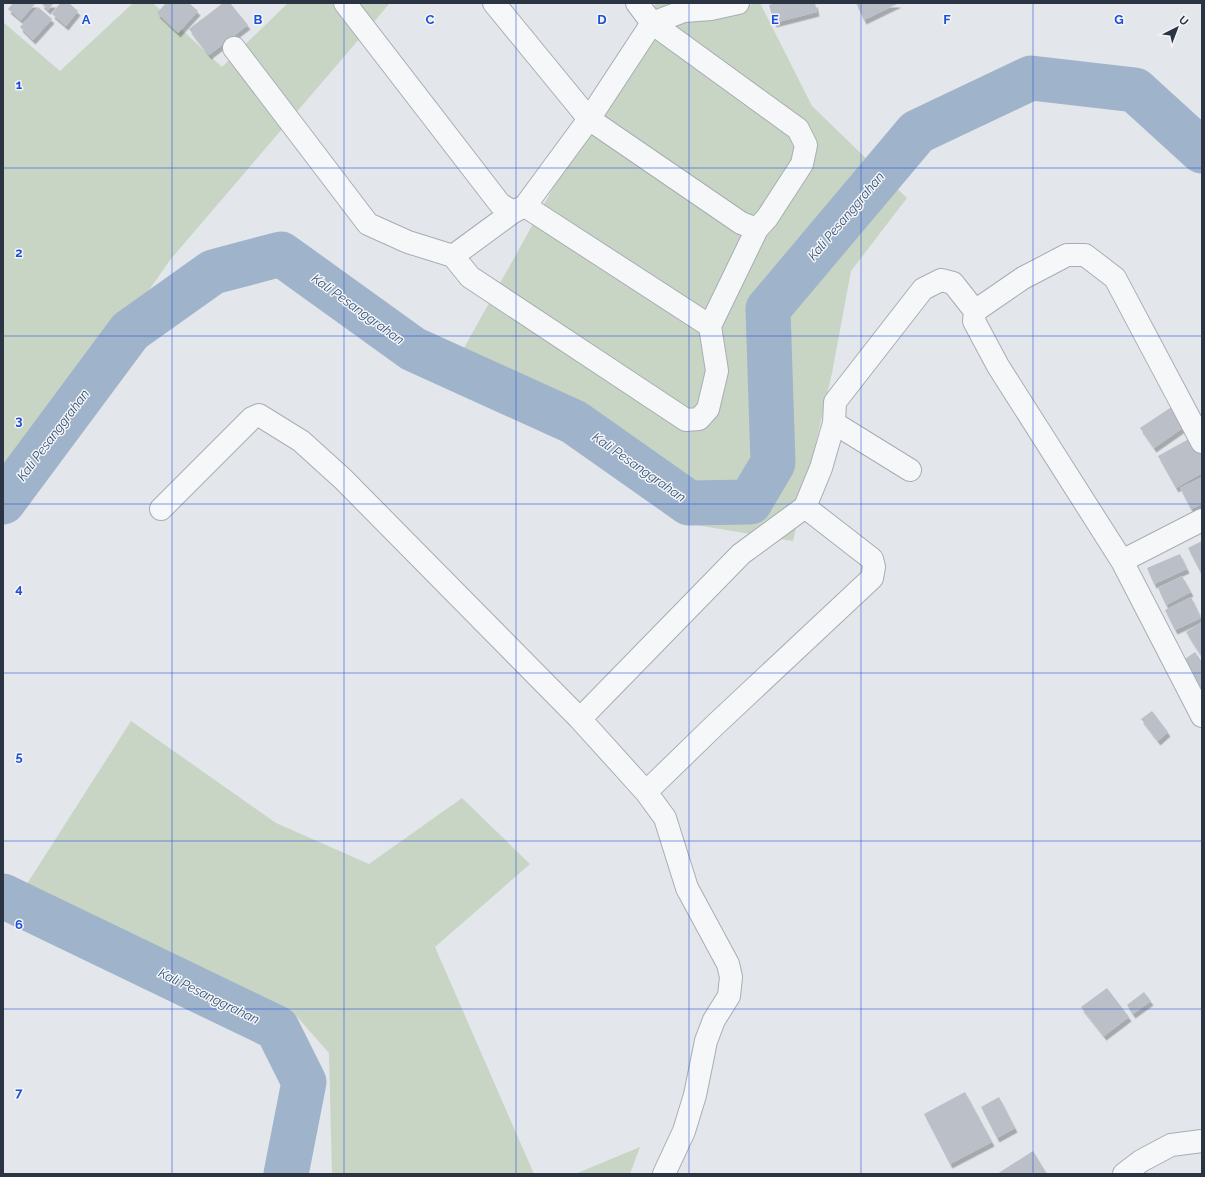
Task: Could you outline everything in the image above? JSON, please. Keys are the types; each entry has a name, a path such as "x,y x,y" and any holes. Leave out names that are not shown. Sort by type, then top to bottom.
{"street":[{"path":"345,3 500,204 519,209 710,326"},
{"path":"494,3 589,118 741,223 757,229"},
{"path":"234,48 368,224 408,242 453,256 470,278 686,420 699,419 708,409 717,371 710,326 757,229 767,218 802,164 806,145 798,129 652,23 637,3"},
{"path":"453,256 519,209 589,118 652,23 684,11 711,9 735,4"},
{"path":"975,311 1023,278 1067,255 1085,255 1115,278 1202,442"},
{"path":"580,719 741,554 805,507 821,468 834,423 835,402 923,289 941,280 953,283 975,311 974,321 998,366 1122,561 1202,716"},
{"path":"161,509 252,418 259,415 301,441 343,479 580,719 646,792 665,818 687,888 728,964 731,978 729,996 714,1020 706,1041 695,1095 684,1131 664,1174"},
{"path":"834,423 910,470"},
{"path":"646,792 715,725 872,578 874,567 872,559 805,507"},
{"path":"1122,561 1202,520"},
{"path":"1124,1174 1141,1162 1171,1145 1202,1141"}],"green space":[{"path":"133,3 153,3 222,67 288,3 390,3 170,260 3,501 3,22 60,71"},
{"path":"656,3 675,3 712,21 755,3 760,3 812,106 907,198 851,271 832,373 793,541 684,523 454,366"},
{"path":"131,721 276,823 369,864 462,798 530,864 435,947 534,1174 332,1174 329,1053 291,1010 211,1000 16,901"},
{"path":"640,1147 630,1174 575,1174"}],"building":[{"path":"13,3 35,4 21,20 8,9"},
{"path":"41,3 54,3 48,10"},
{"path":"60,3 69,3 78,11 66,26 52,14"},
{"path":"166,3 189,3 198,11 178,33 157,13"},
{"path":"223,3 230,3 248,25 209,55 189,29"},
{"path":"776,3 815,3 817,12 774,23 769,5"},
{"path":"856,3 899,3 864,20"},
{"path":"38,7 52,19 33,40 20,27"},
{"path":"1173,406 1187,425 1154,448 1140,428"},
{"path":"1196,435 1202,446 1202,473 1176,488 1158,456"},
{"path":"1202,477 1202,504 1191,509 1180,488"},
{"path":"1202,541 1202,575 1188,548"},
{"path":"1180,554 1187,569 1154,584 1147,568"},
{"path":"1182,576 1191,592 1166,605 1158,588"},
{"path":"1191,597 1201,618 1175,630 1165,610"},
{"path":"1202,622 1202,657 1186,632"},
{"path":"1195,652 1202,662 1202,687 1200,688 1182,661"},
{"path":"1152,711 1168,732 1158,741 1141,719"},
{"path":"1107,988 1129,1017 1104,1036 1081,1007"},
{"path":"1144,992 1151,1001 1133,1014 1127,1005"},
{"path":"965,1092 992,1142 950,1164 924,1114"},
{"path":"999,1097 1015,1128 997,1138 981,1107"},
{"path":"1033,1151 1047,1174 997,1174"}],"waterway":[{"name":"Kali Pesanggrahan","path":"3,502 130,331 213,272 281,254 413,349 574,422 689,503 750,502 773,463 768,309 917,132 1031,78 1135,90 1202,151"},
{"name":"Kali Pesanggrahan","path":"3,896 277,1028 304,1082 286,1174"}]}
